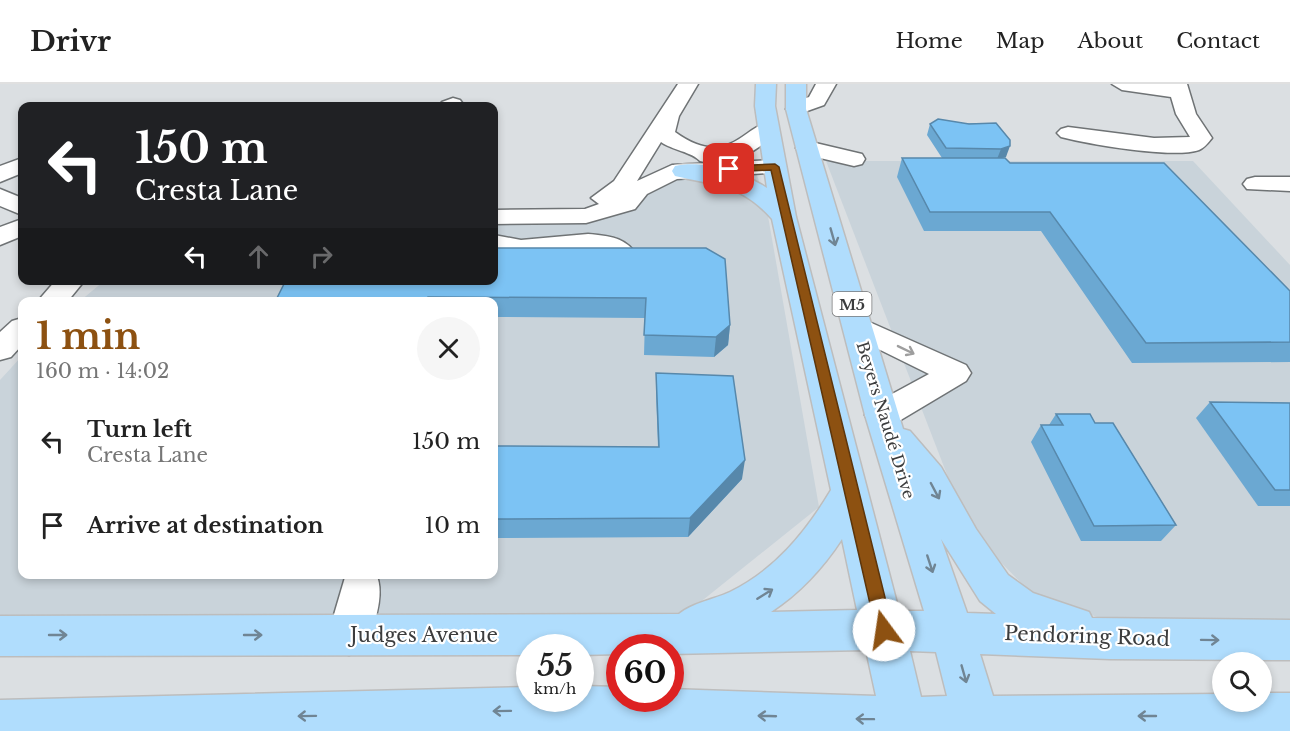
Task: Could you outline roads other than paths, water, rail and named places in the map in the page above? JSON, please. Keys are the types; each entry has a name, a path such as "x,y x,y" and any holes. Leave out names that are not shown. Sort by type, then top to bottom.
{"main road":[{"name":"M5","path":"766,84 765,106 784,217 905,725"},
{"name":"Beyers Naudé Drive","path":"796,84 795,109 885,422 952,632 978,724"},
{"path":"775,167 789,159 782,123 786,112 795,109"},
{"path":"683,171 719,175 744,183 769,199 784,217"},
{"path":"885,422 928,477 962,541 994,588 1020,608 1110,639"},
{"path":"673,634 728,615 785,580 818,545 850,491"},
{"name":"Pendoring Road","path":"884,630 1110,639 1290,640"},
{"name":"Judges Avenue","path":"673,634 884,630"},
{"name":"Judges Avenue","path":"0,636 606,634"},
{"path":"0,723 516,711"},
{"path":"594,711 905,725 1269,716"},
{"path":"586,712 635,731"},
{"path":"1197,731 1269,716"}],"street":[{"path":"504,216 604,198 623,185 646,159 667,126 688,84"},
{"path":"795,109 817,101 826,84"},
{"path":"1068,133 1154,145 1194,145 1201,138 1186,114 1178,88 1122,84"},
{"path":"667,126 679,146 698,152 727,154"},
{"path":"646,159 727,154 750,146 768,128"},
{"path":"807,148 854,159 817,181"},
{"path":"639,189 646,159"},
{"path":"504,216 548,218 600,213 626,204 639,189 663,176 683,171 775,167"},
{"path":"9,193 18,174"},
{"path":"1255,184 1290,184"},
{"path":"504,216 506,235 520,248"},
{"path":"0,237 18,229"},
{"path":"498,244 520,248 602,243 622,251 627,260"},
{"path":"56,297 67,285"},
{"path":"858,327 955,373 885,422"},
{"path":"0,350 18,332"},
{"path":"0,350 18,351"},
{"path":"349,635 361,586"}]}
